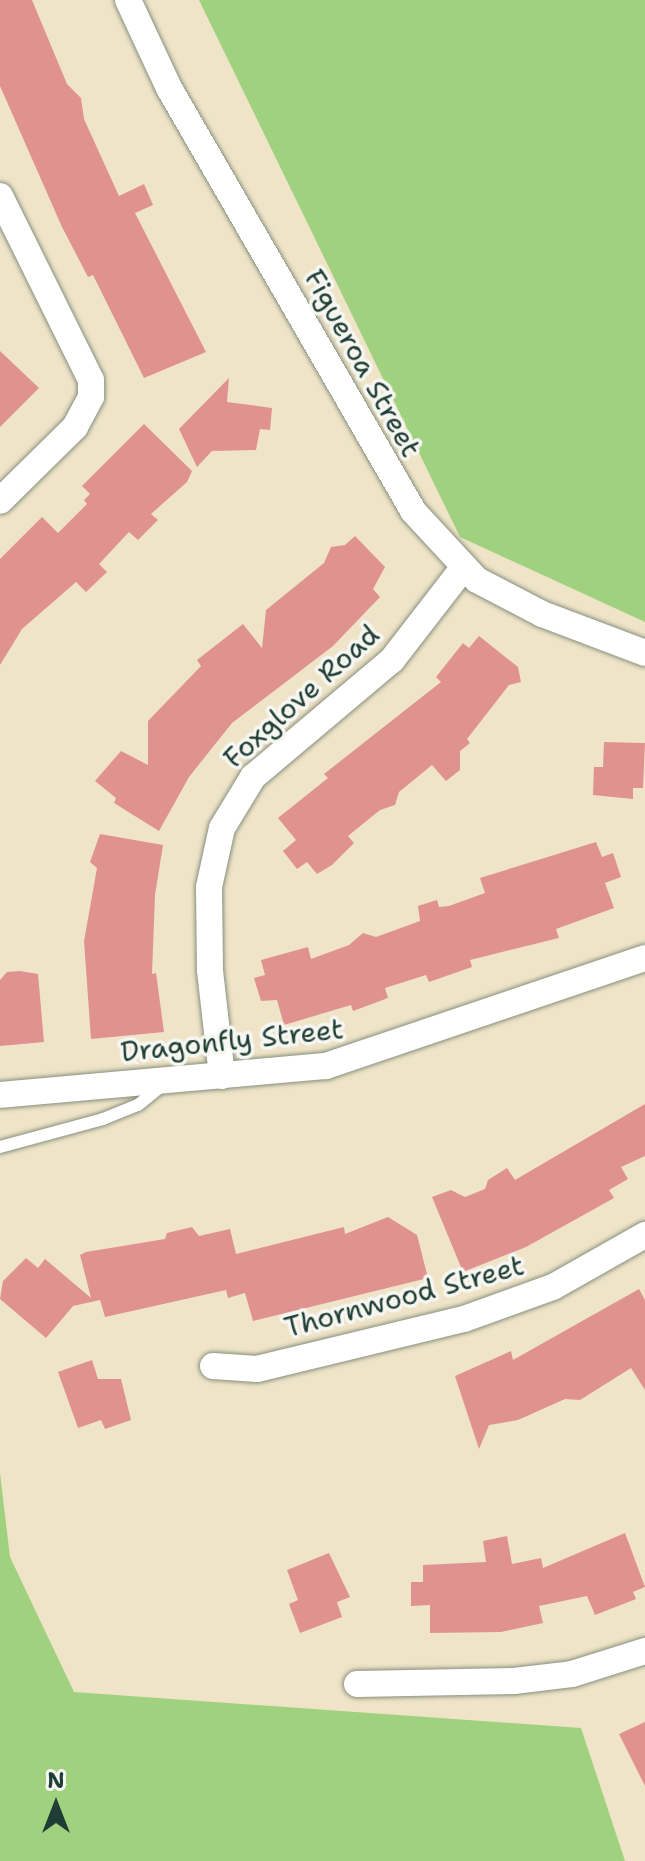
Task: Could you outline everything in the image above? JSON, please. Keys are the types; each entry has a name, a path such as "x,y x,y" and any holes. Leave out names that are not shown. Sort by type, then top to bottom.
{"street":[{"name":"Figueroa Street","path":"128,0 169,88 393,482 463,568 542,614 645,653"},
{"path":"0,196 91,380 91,397 75,427 0,501"},
{"name":"Foxglove Road","path":"222,1076 210,970 209,887 222,828 253,777 392,660 463,568"},
{"name":"Dragonfly Street","path":"0,1095 326,1066 370,1056 645,958"},
{"name":"Thornwood Street","path":"213,1366 257,1369 464,1319 553,1287 645,1235"},
{"path":"357,1684 514,1681 572,1674 645,1651"}],"lane":[{"path":"0,1147 103,1119 138,1105 168,1081"}],"green space":[{"path":"199,0 645,0 645,622 460,537"},
{"path":"0,1473 10,1557 74,1692 581,1728 625,1861 0,1861"}],"building":[{"path":"0,0 32,0 67,84 81,98 84,119 119,196 144,184 153,205 135,213 206,352 144,378 93,275 88,277 62,227 0,86"},
{"path":"0,351 39,388 0,427"},
{"path":"229,378 227,402 272,408 270,430 260,429 256,450 212,451 197,467 179,429"},
{"path":"144,424 192,471 187,482 151,514 158,520 138,540 129,532 99,564 107,572 86,592 76,582 22,629 0,665 0,559 42,517 58,533 87,504 84,500 90,494 82,486"},
{"path":"355,536 385,567 373,589 380,597 333,646 232,723 189,777 159,831 114,803 116,798 95,781 121,751 148,765 148,721 201,666 197,660 243,624 262,648 266,610 324,563 331,547 345,545"},
{"path":"479,636 518,667 521,682 509,685 467,739 470,743 460,751 460,770 446,781 432,765 399,792 395,805 380,810 348,836 354,843 332,865 317,874 307,862 297,869 283,851 296,840 278,818 328,778 324,774 441,682 436,677 463,643 469,648"},
{"path":"604,742 645,743 643,788 633,788 633,799 593,795 594,767 603,767"},
{"path":"100,834 163,845 155,895 152,974 156,973 164,1032 91,1039 84,941 97,868 90,862"},
{"path":"596,842 602,857 613,853 621,877 605,883 614,908 556,929 559,938 470,960 472,967 429,982 426,975 385,988 388,998 353,1011 351,1005 284,1025 277,1000 261,1001 254,978 265,975 261,960 308,947 311,959 349,945 363,933 376,937 420,921 418,906 437,900 439,907 449,906 485,893 480,878"},
{"path":"7,972 38,974 44,1042 0,1046 0,980"},
{"path":"645,1104 645,1156 621,1167 628,1179 609,1190 614,1198 526,1247 463,1272 432,1197 451,1190 465,1197 485,1189 488,1180 507,1168 515,1180"},
{"path":"388,1217 417,1235 428,1278 253,1321 245,1293 228,1298 226,1290 105,1317 100,1300 73,1306 46,1338 0,1299 3,1281 26,1258 38,1268 45,1259 91,1298 80,1255 86,1252 165,1239 167,1233 192,1227 199,1236 230,1229 236,1254 344,1227 345,1234"},
{"path":"639,1289 645,1300 645,1390 631,1368 580,1400 565,1399 518,1420 489,1425 479,1449 455,1376 511,1351 513,1360"},
{"path":"92,1360 98,1379 121,1379 131,1420 105,1429 101,1420 78,1428 58,1372"},
{"path":"625,1533 645,1587 633,1592 636,1599 595,1615 587,1596 539,1606 543,1623 501,1632 430,1633 430,1605 411,1606 411,1582 423,1582 423,1565 486,1562 483,1541 507,1536 512,1564 541,1558 543,1568"},
{"path":"329,1553 350,1597 337,1602 342,1617 300,1633 289,1604 298,1600 287,1570"},
{"path":"645,1722 645,1786 619,1734"}]}
